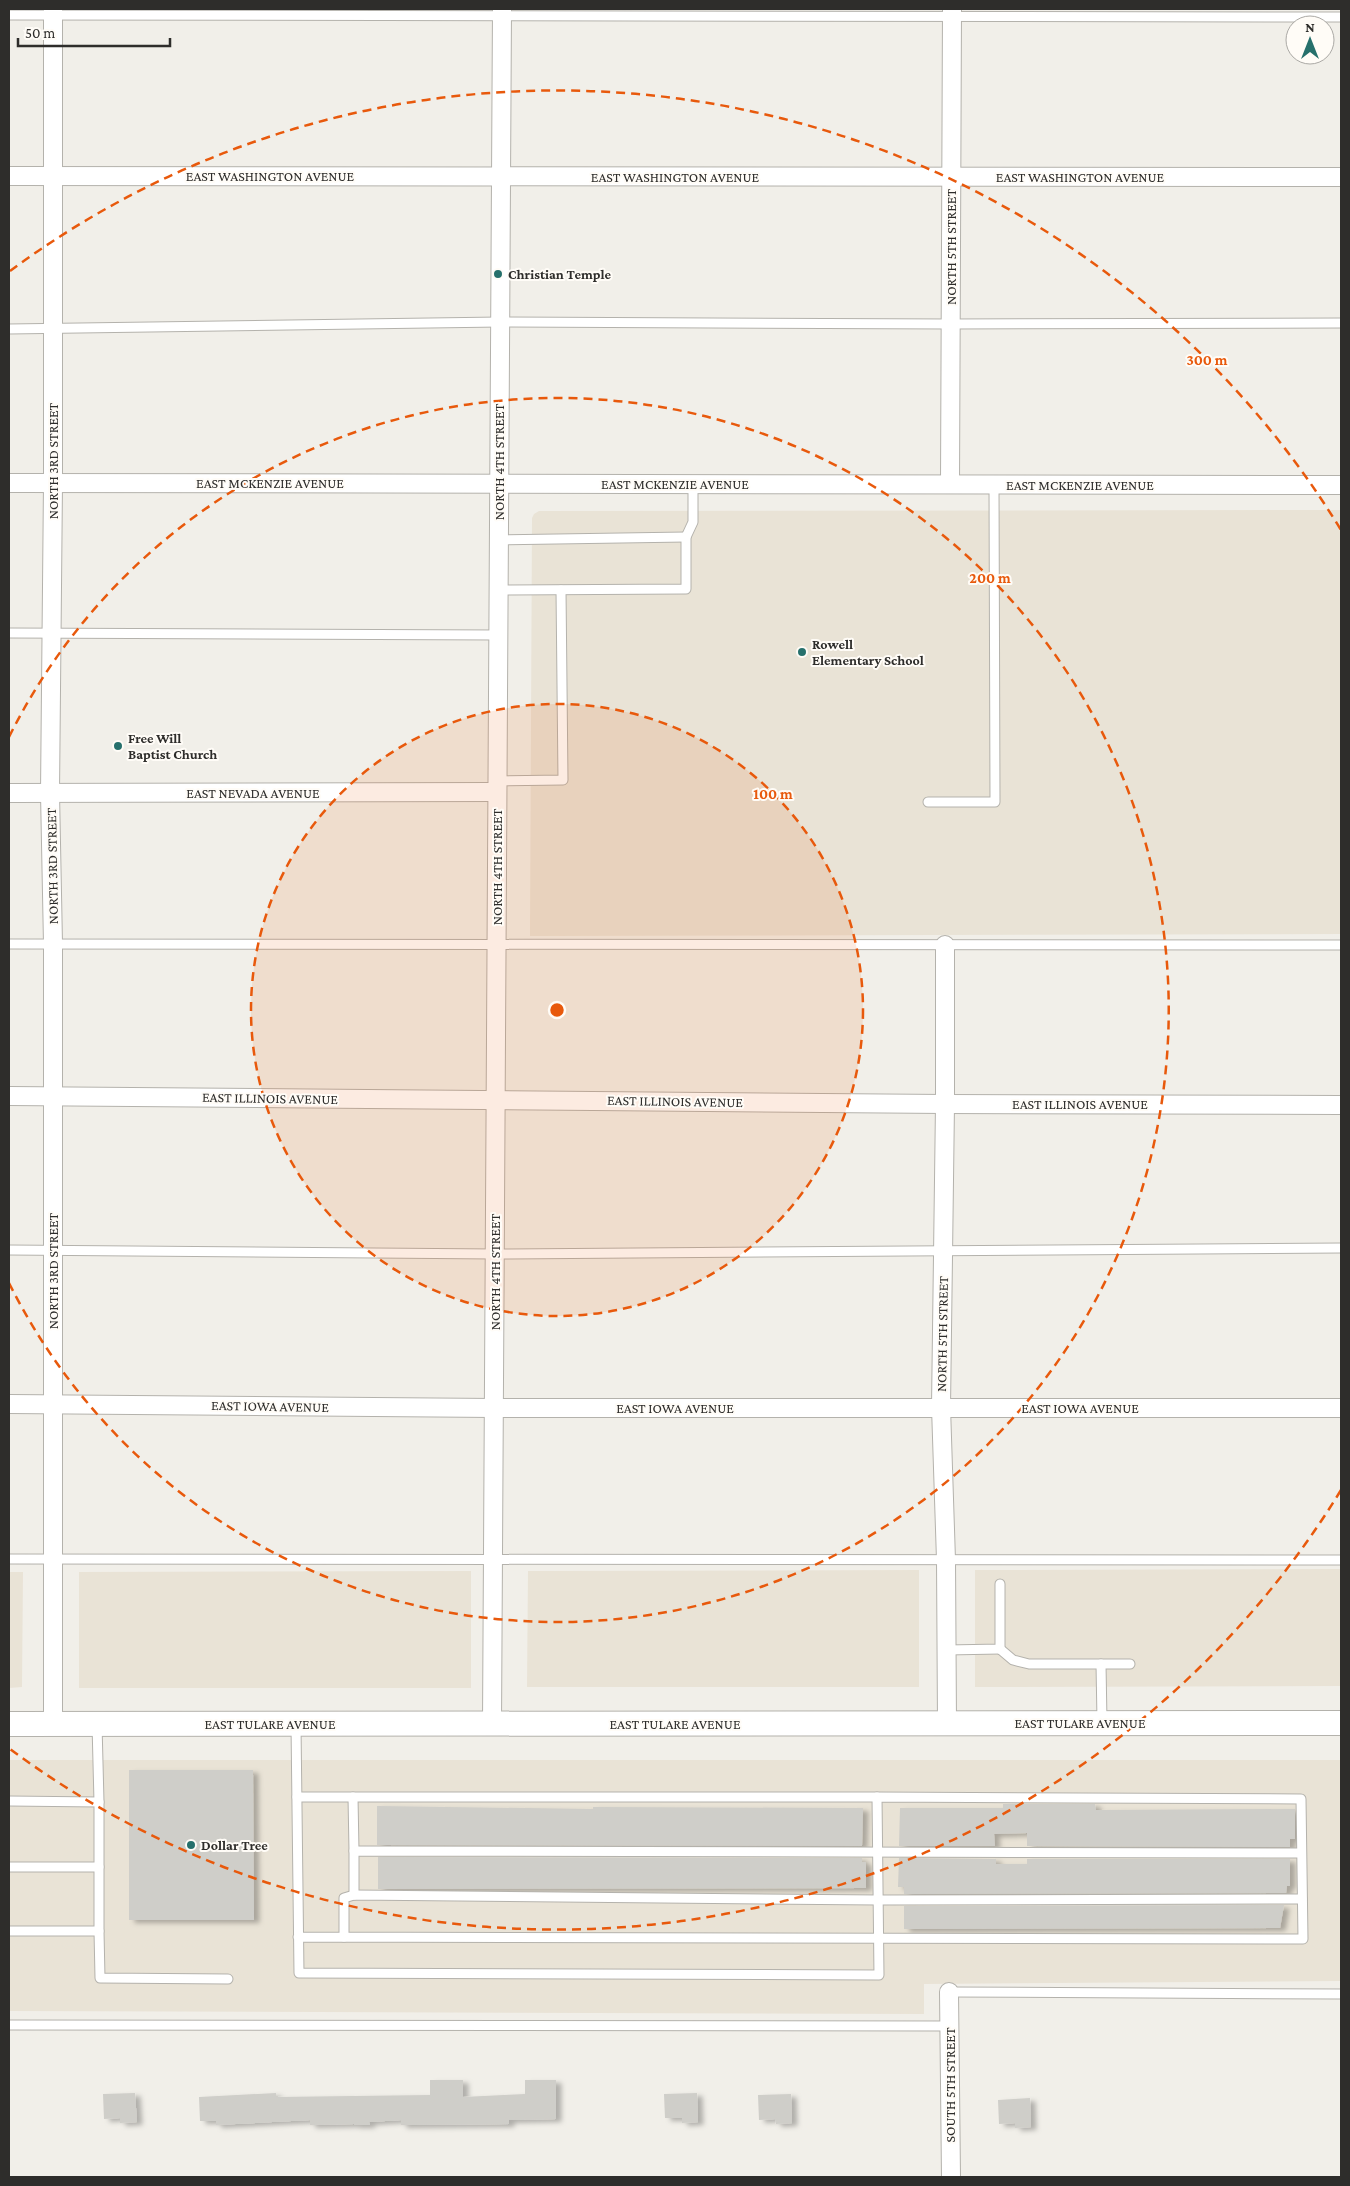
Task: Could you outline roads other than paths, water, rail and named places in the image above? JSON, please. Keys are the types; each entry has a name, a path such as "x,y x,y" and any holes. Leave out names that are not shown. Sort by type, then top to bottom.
{"main road":[{"name":"EAST TULARE AVENUE","path":"9,1724 1341,1723"}],"street":[{"name":"NORTH 3RD STREET","path":"53,12 53,483 50,793 53,944 53,1724"},
{"name":"NORTH 4TH STREET","path":"492,1724 502,12"},
{"name":"NORTH 5TH STREET","path":"950,484 952,12"},
{"name":"EAST WASHINGTON AVENUE","path":"9,176 1341,177"},
{"name":"EAST MCKENZIE AVENUE","path":"9,483 1341,485"},
{"name":"EAST NEVADA AVENUE","path":"9,793 498,786"},
{"name":"NORTH 5TH STREET","path":"945,945 944,1250 941,1407 946,1560 947,1724"},
{"name":"EAST ILLINOIS AVENUE","path":"9,1096 945,1104 1341,1105"},
{"name":"EAST IOWA AVENUE","path":"9,1404 494,1408 1341,1408"},
{"name":"SOUTH 5TH STREET","path":"950,1992 950,2177"}],"lane":[{"path":"9,15 53,12 952,12 1341,17"},
{"path":"9,329 500,322 1341,323"},
{"path":"499,590 686,589 686,537 693,522 693,484"},
{"path":"928,802 995,802 994,484"},
{"path":"499,540 686,537"},
{"path":"498,786 563,780 561,590"},
{"path":"9,633 498,635"},
{"path":"9,944 497,946 1341,945"},
{"path":"9,1250 495,1254 1341,1248"},
{"path":"9,1559 1341,1560"},
{"path":"1000,1584 1000,1649"},
{"path":"947,1650 1000,1649 1013,1660 1029,1664 1130,1664"},
{"path":"1101,1664 1102,1723"},
{"path":"97,1724 100,1978 228,1979"},
{"path":"296,1724 299,1973 879,1975 877,1797"},
{"path":"297,1797 1301,1799 1302,1899 1302,1939 298,1937"},
{"path":"352,1797 354,1895"},
{"path":"9,1801 98,1802"},
{"path":"354,1851 1301,1853"},
{"path":"9,1867 99,1867"},
{"path":"344,1937 344,1898 354,1895 878,1900 1302,1899"},
{"path":"9,1931 99,1931"},
{"path":"950,1992 1341,1994"},
{"path":"9,2025 950,2026"}],"place":[{"name":"Christian Temple","path":"498,274"},
{"name":"Rowell Elementary School","path":"802,652"},
{"name":"Free Will Baptist Church","path":"118,746"},
{"name":"Dollar Tree","path":"191,1845"}]}
